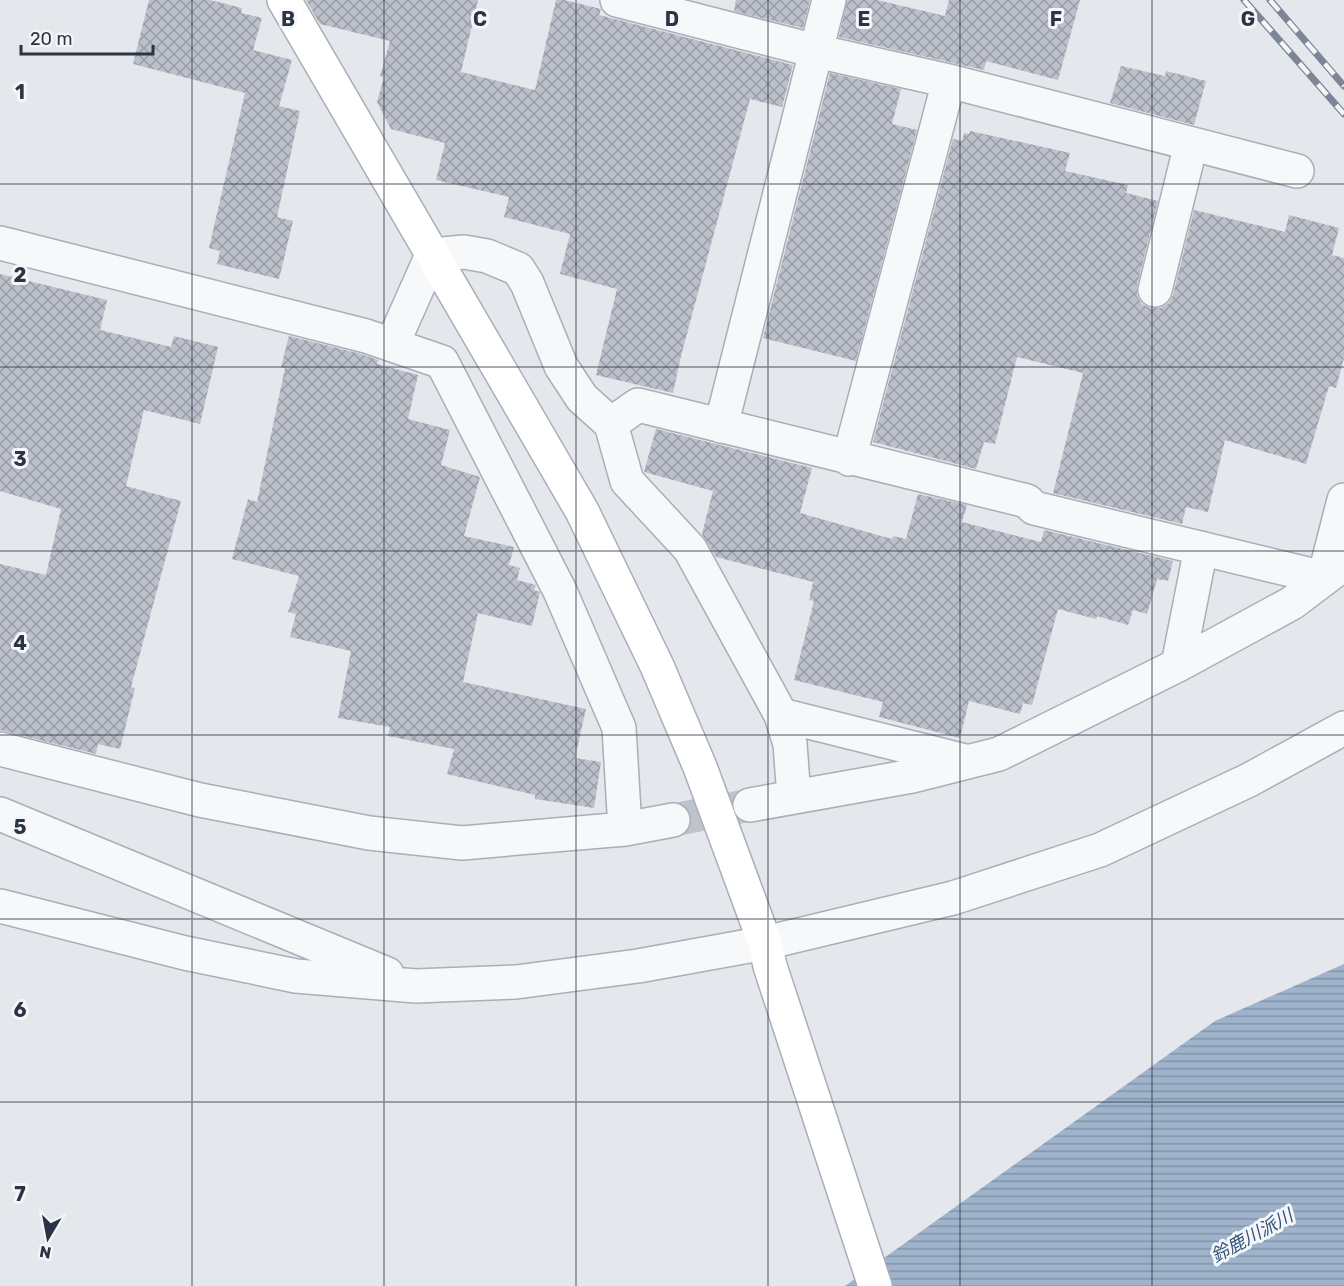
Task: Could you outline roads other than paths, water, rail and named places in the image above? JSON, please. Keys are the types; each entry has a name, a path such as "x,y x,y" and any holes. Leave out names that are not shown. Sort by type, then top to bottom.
{"street":[{"path":"284,0 582,511 657,666 700,767 767,954 875,1286"},
{"path":"617,0 816,51 949,81 1297,171"},
{"path":"721,426 829,0"},
{"path":"849,459 949,81"},
{"path":"1155,290 1191,144"},
{"path":"0,243 366,336 442,362 560,591 619,728 625,829"},
{"path":"432,255 464,252 487,256 518,269 527,283 561,366 582,398 610,424 627,481 690,549 781,715 790,744 794,797"},
{"path":"392,345 432,255"},
{"path":"610,424 638,405 849,459 1027,501 1034,508 1201,548 1334,571"},
{"path":"750,805 912,776 999,754 1178,665 1292,603 1334,571 1344,500"},
{"path":"1178,665 1201,548"},
{"path":"781,715 973,762"},
{"path":"0,906 185,953 296,976 416,986 516,982 638,966 767,954 953,898 1100,850 1249,780 1344,728"},
{"path":"0,749 200,800 369,833 462,843 625,829 673,820"},
{"path":"0,814 416,986"}],"water":[{"name":"鈴鹿川派川","path":"1344,964 1344,1286 845,1286 1215,1021"}],"tunnel":[{"path":"673,820 745,806"}],"railway":[{"path":"1244,0 1344,114"},
{"path":"1270,0 1344,86"}]}
